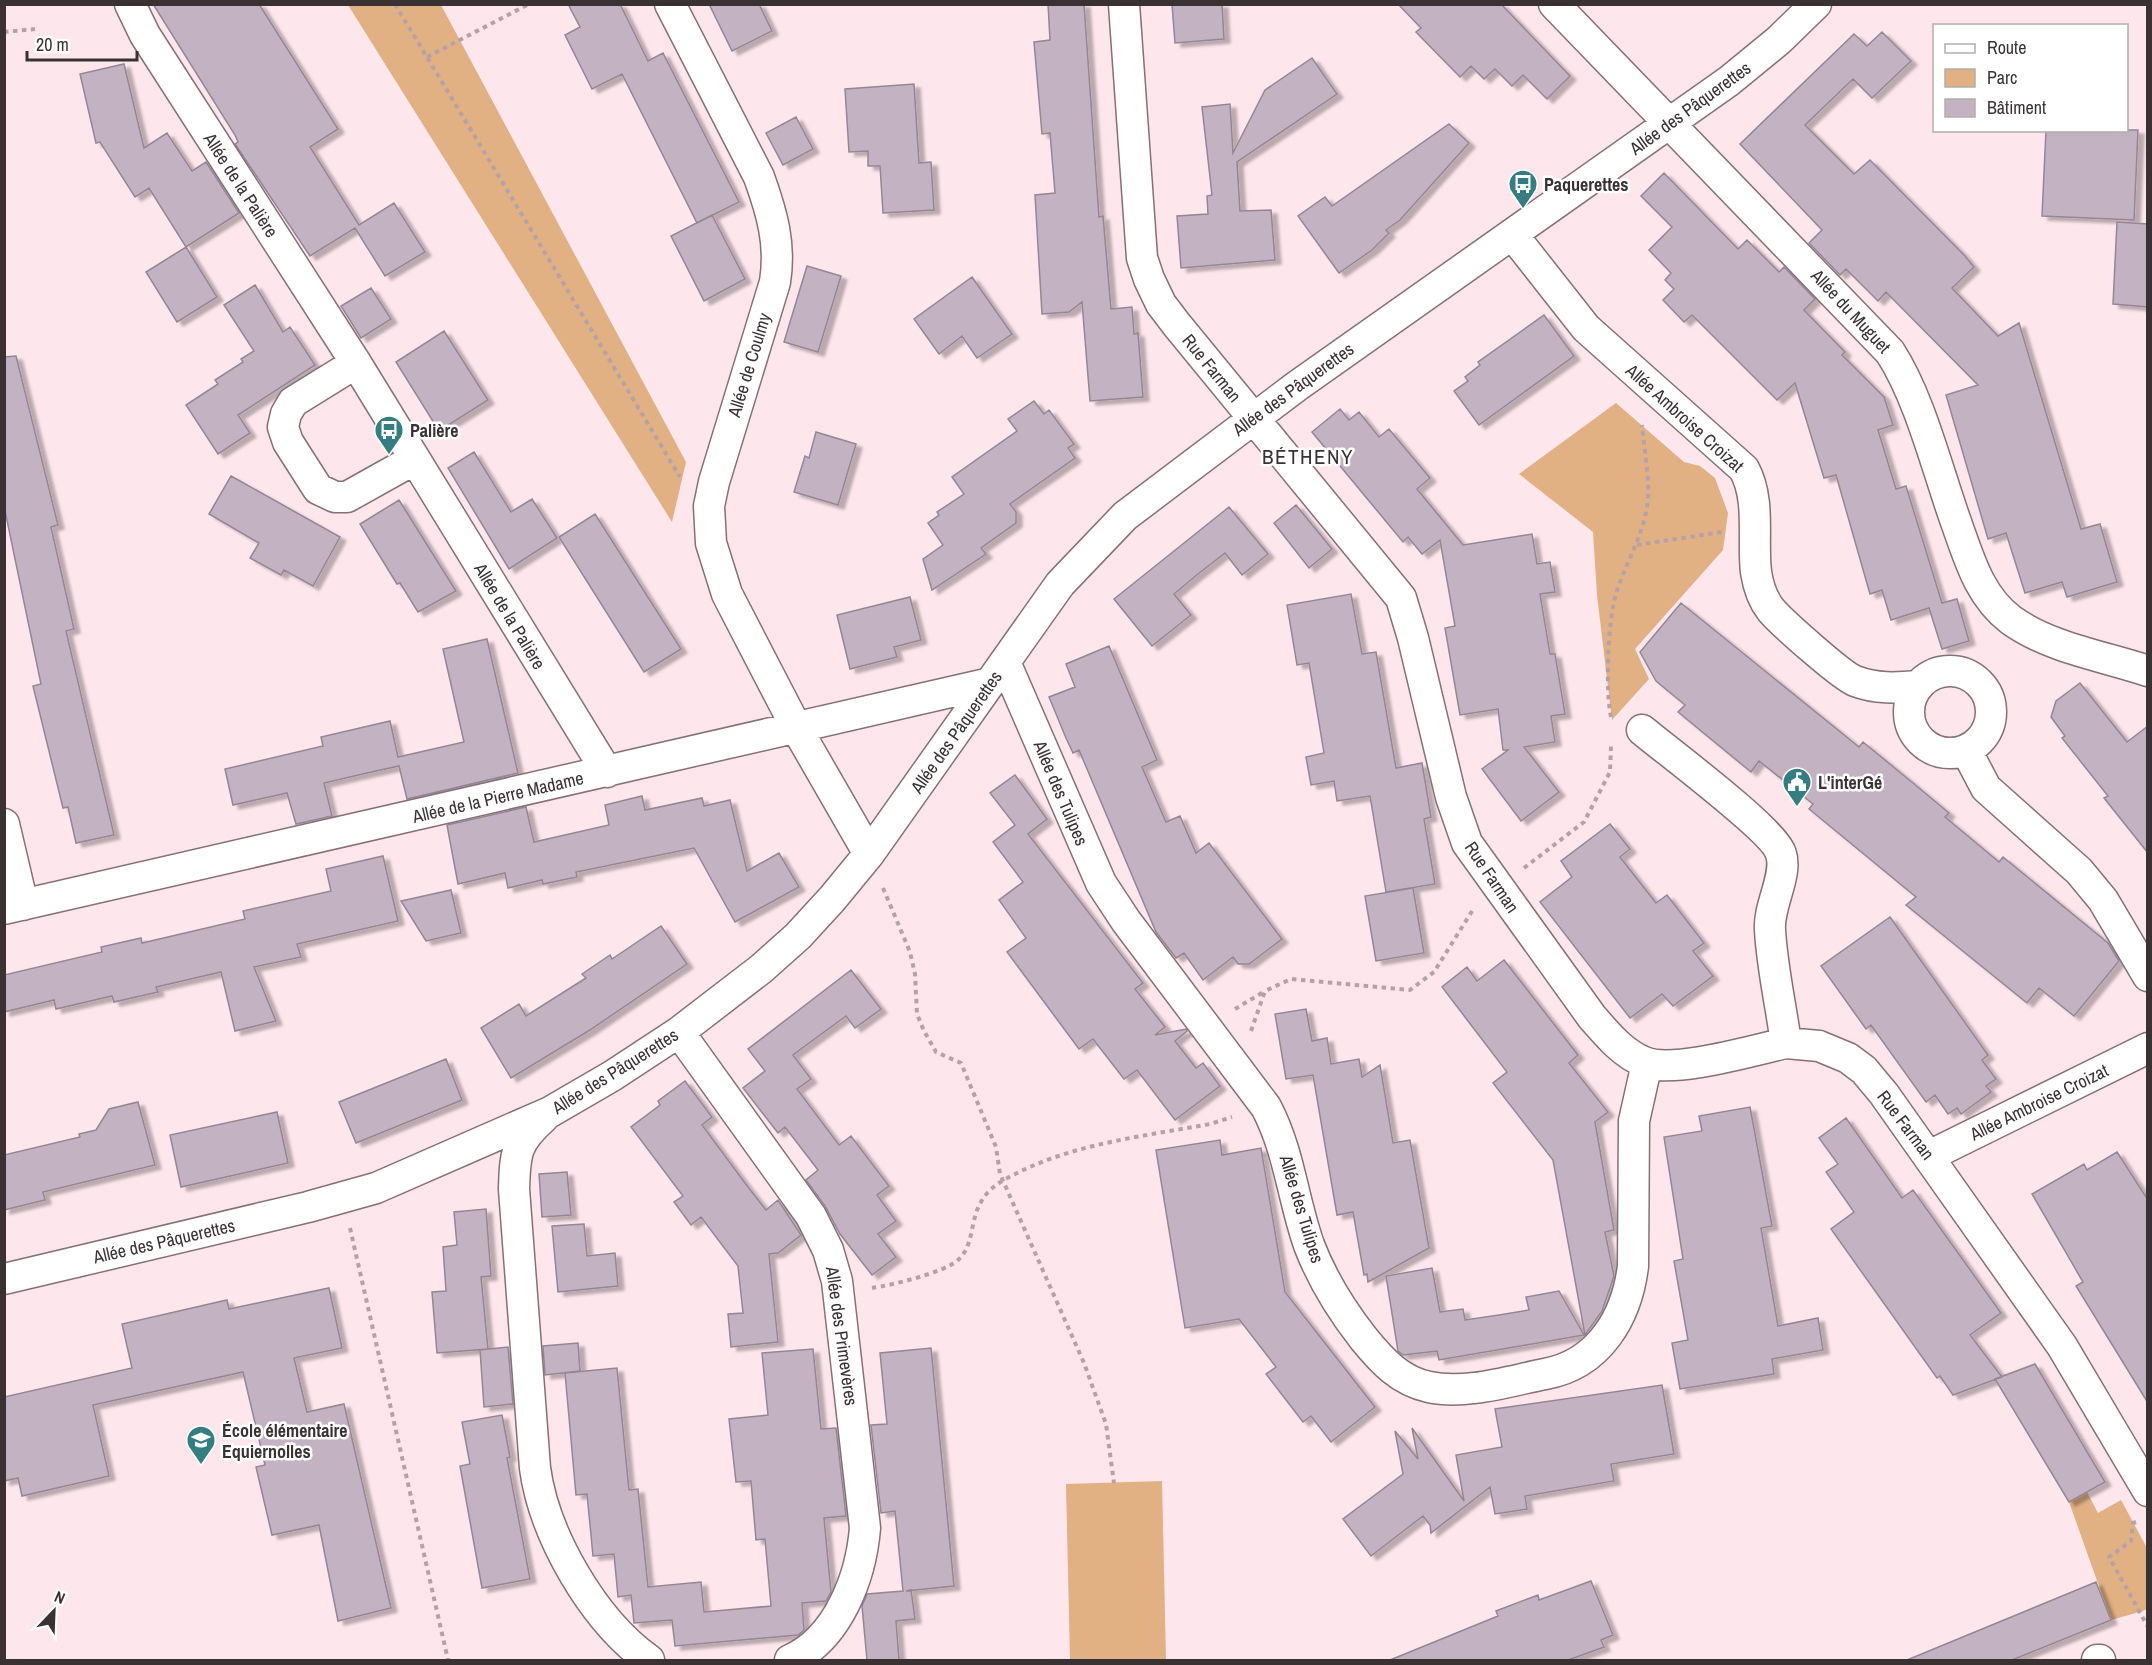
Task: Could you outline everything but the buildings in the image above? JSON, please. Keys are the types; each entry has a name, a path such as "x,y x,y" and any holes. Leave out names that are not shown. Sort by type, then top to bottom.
{"street":[{"name":"Allée de la Palière","path":"130,4 152,45 356,363 607,772"},
{"name":"Allée de Coulmy","path":"670,4 759,177 770,206 778,248 775,282 714,482 708,524 715,561 728,594 796,729 869,854"},
{"name":"Rue Farman","path":"1124,4 1140,235 1149,279 1161,303 1177,325 1401,598 1460,826 1476,860 1592,1017 1622,1049 1647,1064 1663,1066 1680,1064 1786,1043 1802,1043 1832,1050 1864,1070 1929,1155 2062,1346 2144,1505"},
{"name":"Allée du Muguet","path":"1554,4 1890,352 1908,387 1974,572 1996,607 2011,620 2050,641 2148,671"},
{"name":"Allée des Pâquerettes","path":"4,1279 343,1198 411,1174 550,1112 612,1076 679,1032 717,1005 798,936 869,854 1060,584 1103,536 1162,485 1253,417 1671,124 1762,54 1816,4"},
{"name":"Allée Ambroise Croizat","path":"1512,234 1586,328 1744,469 1749,479 1756,528 1756,572 1761,591 1771,609 1853,681 1885,689 1918,686 1931,675 1947,671 1963,673 1977,681 1987,695 1991,711 1988,727 1979,741 1965,750"},
{"path":"356,363 293,402 286,414 283,427 288,442 318,489 335,496 347,497 415,459"},
{"name":"Allée de la Pierre Madame","path":"14,907 796,729 998,673"},
{"name":"Allée des Tulipes","path":"998,673 1101,883 1126,921 1258,1095 1275,1123 1316,1262 1354,1326 1384,1363 1411,1381 1428,1387 1467,1388 1554,1372 1570,1365 1599,1346 1620,1317 1631,1287 1634,1121 1647,1064"},
{"path":"1918,686 1912,697 1909,711 1911,724 1917,736 1927,745 1939,751 1965,750 1986,788 2079,871 2103,900 2148,976"},
{"path":"1642,730 1755,823 1773,839 1781,853 1783,865 1771,910 1770,929 1786,1043"},
{"path":"4,824 14,907"},
{"name":"Allée des Primevères","path":"679,1032 811,1216 828,1250 838,1293 865,1528 864,1548 855,1579 832,1624 814,1646 790,1660"},
{"name":"Allée Ambroise Croizat","path":"1929,1155 2148,1048"},
{"path":"550,1112 527,1132 519,1144 514,1159 516,1226 537,1486 548,1525 570,1564 619,1636 649,1660"}],"path":[{"path":"395,4 708,524"},
{"path":"427,57 529,4"},
{"path":"4,32 35,29"},
{"path":"1638,376 1648,506 1637,544 1616,595 1610,646 1609,705 1612,720 1642,730"},
{"path":"1637,544 1756,528"},
{"path":"1237,1068 1265,991 1291,980 1410,990 1434,972 1469,912 1584,822 1610,772 1611,741"},
{"path":"869,854 910,952 915,974 917,1014 924,1031 936,1052 961,1063 996,1148 1004,1180 1095,1394 1106,1424 1114,1483"},
{"path":"838,1293 916,1278 957,1261 966,1249 979,1204 1004,1180 1073,1150 1210,1124 1245,1113 1258,1095"},
{"path":"343,1198 448,1660"},
{"path":"2144,1505 2133,1524 2131,1541 2109,1557 2148,1627"}],"green space":[{"path":"348,5 441,5 686,462 672,522"},
{"path":"1616,403 1684,462 1700,466 1715,478 1728,513 1723,550 1635,649 1649,679 1612,720 1597,595 1593,532 1519,474"},
{"path":"1162,1481 1166,1660 1070,1660 1066,1484"},
{"path":"2087,1492 2098,1513 2121,1500 2147,1548 2147,1609 2143,1611 2111,1620 2069,1502"}],"place":[{"name":"Paquerettes","path":"1523,210"},
{"name":"Palière","path":"389,456"},
{"name":"L'interGé","path":"1797,808"},
{"name":"École élémentaire Equiernolles","path":"201,1466"}],"district":[{"name":"BÉTHENY","path":"1308,456"}]}
